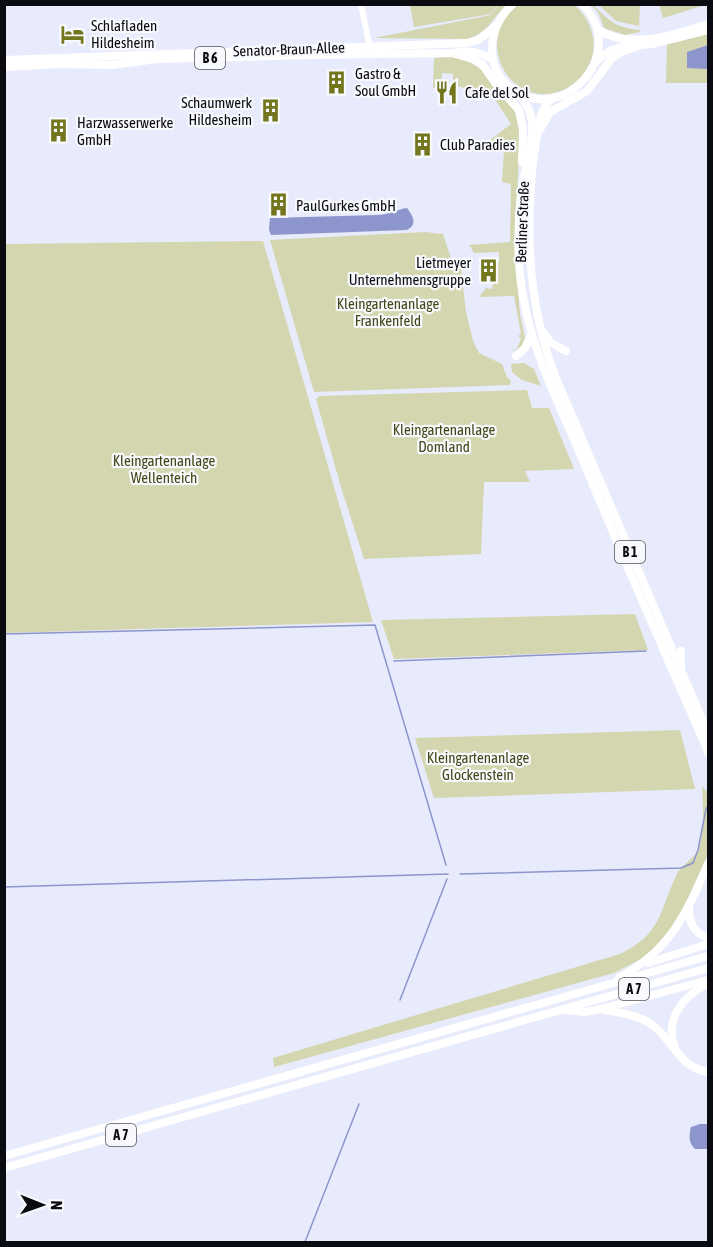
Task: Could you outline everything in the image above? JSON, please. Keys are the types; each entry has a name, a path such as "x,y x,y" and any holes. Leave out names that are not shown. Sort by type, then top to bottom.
{"highway":[{"path":"606,986 642,965 667,942 706,873 708,864"},
{"path":"689,904 691,925 708,938"},
{"path":"642,965 708,944"},
{"name":"A 7","path":"4,1156 708,956"},
{"name":"A 7","path":"4,1168 708,968"},
{"path":"560,1010 584,1012 601,1009 708,982"},
{"path":"678,1054 671,1033 676,1012 690,994 708,982"},
{"path":"601,1009 627,1014 650,1023 659,1030 689,1066 708,1072"}],"main road":[{"path":"493,60 496,26 513,4"},
{"path":"518,93 537,98 553,98 570,92 591,73 597,60 600,44 592,16 582,4"},
{"path":"597,29 613,37 633,39 665,35 708,24"},
{"name":"Senator-Braun-Allee","path":"4,60 468,43 484,36 496,26"},
{"path":"597,60 615,49 708,30"},
{"path":"538,133 550,112 587,91 613,57 641,45"},
{"name":"Senator-Braun-Allee","path":"4,67 68,64 112,65 157,59 475,51 493,60"},
{"path":"452,53 482,64 498,87 519,110 524,130 521,193"},
{"name":"Berliner Straße","path":"493,60 503,80 518,93 527,105 532,120 521,193 520,274 525,309 537,354 708,751"},
{"name":"Berliner Straße","path":"553,98 544,108 538,133 528,230 530,266 540,328 556,378 681,670"},
{"path":"540,328 550,343 566,351"},
{"path":"516,356 525,348 531,334"},
{"path":"681,651 681,670"},
{"name":"B 1","path":"681,670 708,733"}],"street":[{"path":"361,4 372,55"}],"green space":[{"path":"410,4 497,5 491,14 414,27"},
{"path":"573,4 587,20 592,32 593,53 584,73 569,87 550,94 532,92 517,85 505,72 498,56 497,38 503,21 517,5"},
{"path":"659,4 705,4 705,5 663,18"},
{"path":"498,5 507,5 481,33 466,39 374,38 491,15"},
{"path":"591,5 614,23 625,28 640,30 640,32 625,35 604,28 598,12"},
{"path":"599,5 640,5 639,26 616,21"},
{"path":"708,32 708,83 666,83 667,44"},
{"path":"434,58 459,58 471,63 490,77 512,107 520,128 515,253 520,314 526,343 518,350 508,351 517,349 521,338 518,336 521,334 514,296 479,297 486,288 492,289 499,262 499,252 474,253 469,245 510,242 511,184 502,182 504,150 488,149 485,144 511,124 494,98 458,86 458,81 453,81 453,74 442,73 441,81 437,81 436,88 433,88"},
{"name":"Kleingartenanlage Frankenfeld","path":"425,232 443,234 451,258 461,269 466,312 473,341 479,353 502,364 511,381 510,385 314,392 270,240"},
{"name":"Kleingartenanlage Wellenteich","path":"263,241 373,622 5,633 5,244"},
{"path":"524,363 534,369 541,386 522,380 512,372 511,364"},
{"name":"Kleingartenanlage Domland","path":"527,390 532,408 549,408 574,469 525,471 530,482 484,482 481,554 364,559 316,399 319,396"},
{"path":"635,614 648,650 394,659 381,620"},
{"name":"Kleingartenanlage Glockenstein","path":"680,730 695,789 434,798 415,738"},
{"path":"702,786 708,793 708,854 685,905 670,929 643,958 614,973 274,1067 273,1058 620,954 634,946 652,930 679,871 698,850 703,828"}],"water":[{"path":"708,45 708,69 687,68 687,52"},
{"path":"407,208 413,217 413,223 407,230 271,235 269,230 270,218 379,215"},
{"path":"708,1124 708,1149 695,1149 690,1141 691,1127"}],"waterway":[{"path":"4,634 375,625 446,865"},
{"path":"394,661 646,651"},
{"path":"460,874 681,868 693,863 708,806"},
{"path":"4,887 448,874"},
{"path":"400,1000 447,879"},
{"path":"305,1242 359,1104"}],"place":[{"name":"Schlafladen Hildesheim","path":"73,34"},
{"name":"Gastro & Soul GmbH","path":"337,82"},
{"name":"Cafe del Sol","path":"447,92"},
{"name":"Schaumwerk Hildesheim","path":"270,111"},
{"name":"Harzwasserwerke GmbH","path":"59,131"},
{"name":"Club Paradies","path":"422,144"},
{"name":"PaulGurkes GmbH","path":"278,205"},
{"name":"Lietmeyer Unternehmensgruppe","path":"489,271"}]}
